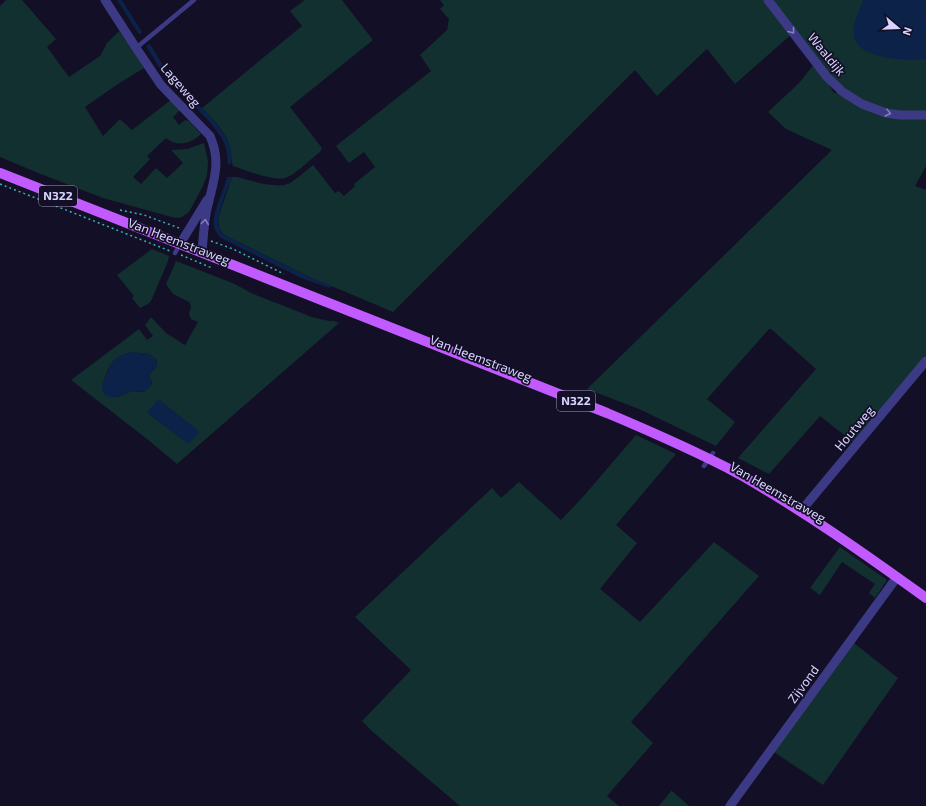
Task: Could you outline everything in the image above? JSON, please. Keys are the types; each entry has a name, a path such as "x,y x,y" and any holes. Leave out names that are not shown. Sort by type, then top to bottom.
{"main road":[{"name":"Van Heemstraweg","path":"0,173 607,413 651,432 739,475 801,511 926,598"}],"street":[{"name":"Lageweg","path":"105,0 162,85 210,136 214,144 216,172 207,211 202,253"},
{"name":"Waaldijk","path":"768,0 827,77 843,92 862,104 886,112 905,116 926,115"},
{"name":"Lageweg","path":"180,244 212,192"},
{"name":"Houtweg","path":"801,511 926,361"},
{"name":"Zijvond","path":"730,806 897,577"}],"lane":[{"path":"136,48 194,0"},
{"path":"175,253 180,244"}],"path":[{"name":"Van Heemstraweg","path":"0,184 212,268"}],"green space":[{"path":"6,0 22,0 56,39 47,47 69,77 100,56 107,43 119,31 144,68 85,107 103,136 120,119 132,130 172,99 179,106 179,111 173,117 179,125 185,120 189,121 201,134 189,142 180,144 166,138 147,156 150,159 133,177 141,184 156,168 167,178 183,163 171,150 187,149 204,143 208,161 207,176 189,212 182,217 176,218 103,198 0,157 0,6"},
{"path":"305,0 342,0 373,40 290,107 322,148 320,152 298,170 285,178 280,179 267,177 233,166 228,141 215,121 202,108 302,26 290,11"},
{"path":"440,0 766,0 793,33 735,84 707,49 657,96 635,70 393,312 318,281 224,235 219,228 218,218 232,177 271,185 285,185 293,181 313,165 335,193 339,191 344,196 355,186 354,184 375,167 364,152 349,163 336,146 431,71 420,55 447,30 449,19 440,9 444,5"},
{"path":"771,0 926,0 926,111 894,111 881,108 855,96 832,77"},
{"path":"814,64 834,93 839,92 852,101 926,117 926,166 915,186 926,190 926,356 853,442 820,416 769,474 738,458 816,369 771,329 769,329 707,399 735,422 716,446 639,409 587,389 832,150 786,129 768,112 799,83"},
{"path":"152,249 169,256 168,261 151,301 140,308 132,298 134,296 117,275"},
{"path":"176,261 312,317 339,323 177,464 71,380 139,329 147,340 153,336 145,325 151,317 166,333 185,345 198,322 190,317 189,314 191,306 189,302 173,294 166,284","holes":["131,352 149,354 157,360 154,370 149,375 152,384 142,392 132,391 117,397 111,397 102,386 114,360"]},
{"path":"636,435 676,454 616,525 637,543 600,589 640,622 714,542 759,576 631,722 653,743 607,796 619,806 460,806 374,733 362,721 411,670 355,617 492,488 501,498 519,482 561,520"},
{"path":"840,547 887,580 875,598 869,593 875,584 842,562 820,595 810,588"},
{"path":"854,643 898,678 823,785 774,752"},
{"path":"672,791 689,806 659,806"}],"water":[{"path":"117,0 122,0 142,32 141,34 138,33"},
{"path":"863,0 926,0 926,59 896,59 864,50 858,44 854,36 856,18"},
{"path":"149,44 168,73 191,98 191,101 189,101 164,75 146,46"},
{"path":"197,105 211,117 227,139 231,151 231,164 228,164 226,147 222,140 212,125 196,108"},
{"path":"227,177 232,177 222,202 218,222 220,231 224,235 331,287 329,288 301,278 219,236 215,230 214,218"},
{"path":"131,352 149,354 156,359 157,367 149,375 151,386 144,392 133,391 116,397 107,396 103,392 102,385 111,365 118,357"},
{"path":"158,400 199,431 199,433 189,443 148,414 147,412"}]}
